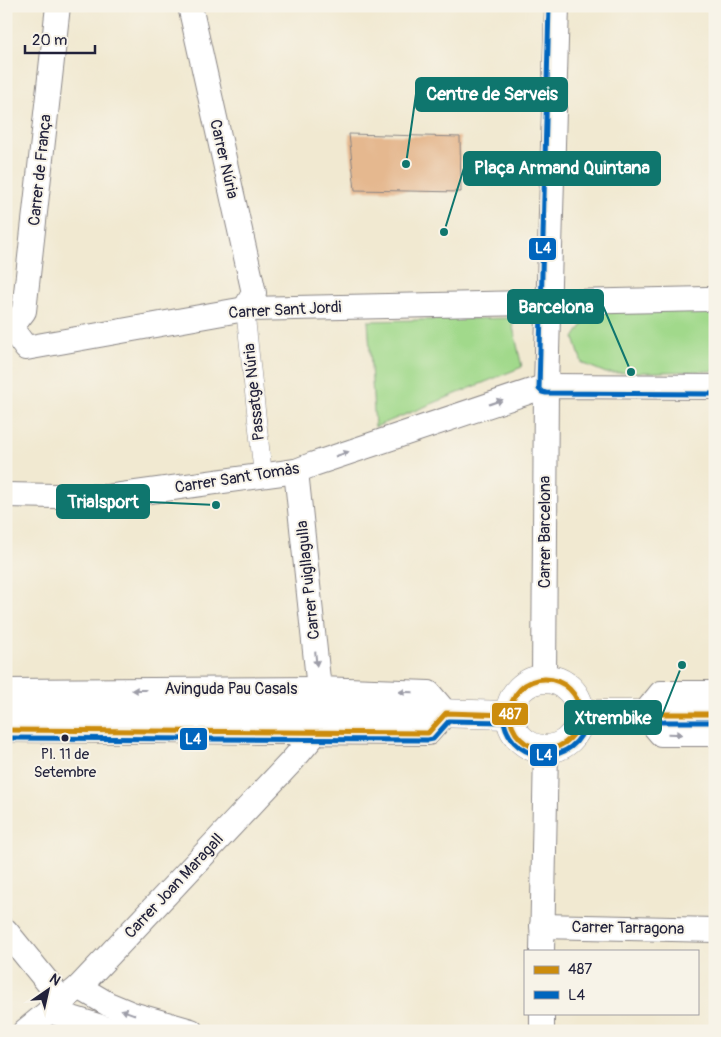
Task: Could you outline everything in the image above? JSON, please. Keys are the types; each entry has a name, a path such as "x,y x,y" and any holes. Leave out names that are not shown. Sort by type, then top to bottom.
{"street":[{"name":"Carrer de França","path":"8,327 24,312 58,6"},
{"name":"Carrer Núria","path":"190,6 254,293 244,309"},
{"name":"Carrer Barcelona","path":"544,679 547,304 557,6"},
{"name":"Carrer Sant Jordi","path":"8,327 26,348 244,309 547,304 707,299"},
{"name":"Passatge Núria","path":"244,309 263,475"},
{"name":"Carrer Sant Tomàs","path":"6,495 106,497 296,471 546,386 715,387"},
{"name":"Carrer Puigllagulla","path":"296,471 319,689"},
{"path":"544,679 562,683 575,696 580,714 576,731 564,744 546,750 528,745 515,732 510,715 514,697 526,684 544,679"},
{"name":"Avinguda Pau Casals","path":"6,690 319,689 429,693 446,713"},
{"path":"644,714 662,693 715,693"},
{"name":"Avinguda Pau Casals","path":"6,709 319,710 510,715"},
{"path":"6,730 428,734 446,713"},
{"path":"580,714 715,714"},
{"path":"644,714 661,734 715,734"},
{"name":"Carrer Joan Maragall","path":"25,1031 63,999 292,761 315,734"},
{"path":"542,950 546,750"},
{"name":"Carrer Tarragona","path":"542,926 715,930"},
{"path":"6,931 63,999 114,1031"},
{"path":"63,999 108,1004 132,1014 191,1031"},
{"path":"542,1014 542,1031"}],"green space":[{"path":"715,306 715,371 606,373 582,363 574,338 590,313"},
{"path":"511,318 522,367 375,427 368,321"}],"building":[{"path":"349,134 460,137 461,192 355,190"}],"transit line":[{"name":"L4","path":"549,6 539,389 546,393 715,394"},
{"name":"487","path":"545,679 564,685 574,695 580,714 574,733 564,743 545,749 526,743 516,733 510,714 516,695 526,685 545,679"},
{"name":"487","path":"6,730 428,733 446,713 510,715"},
{"name":"487","path":"580,714 715,714"},
{"name":"L4","path":"6,738 428,740 433,739 449,721 504,722 510,737 520,747 532,753 545,755 559,753 571,747 580,736 586,722 715,722"}],"place":[{"name":"Centre de Serveis","path":"406,164"},
{"name":"Plaça Armand Quintana","path":"444,232"},
{"name":"Barcelona","path":"631,372"},
{"name":"Trialsport","path":"216,505"},
{"name":"Xtrembike","path":"682,665"},
{"name":"Pl. 11 de Setembre","path":"65,738"}]}
